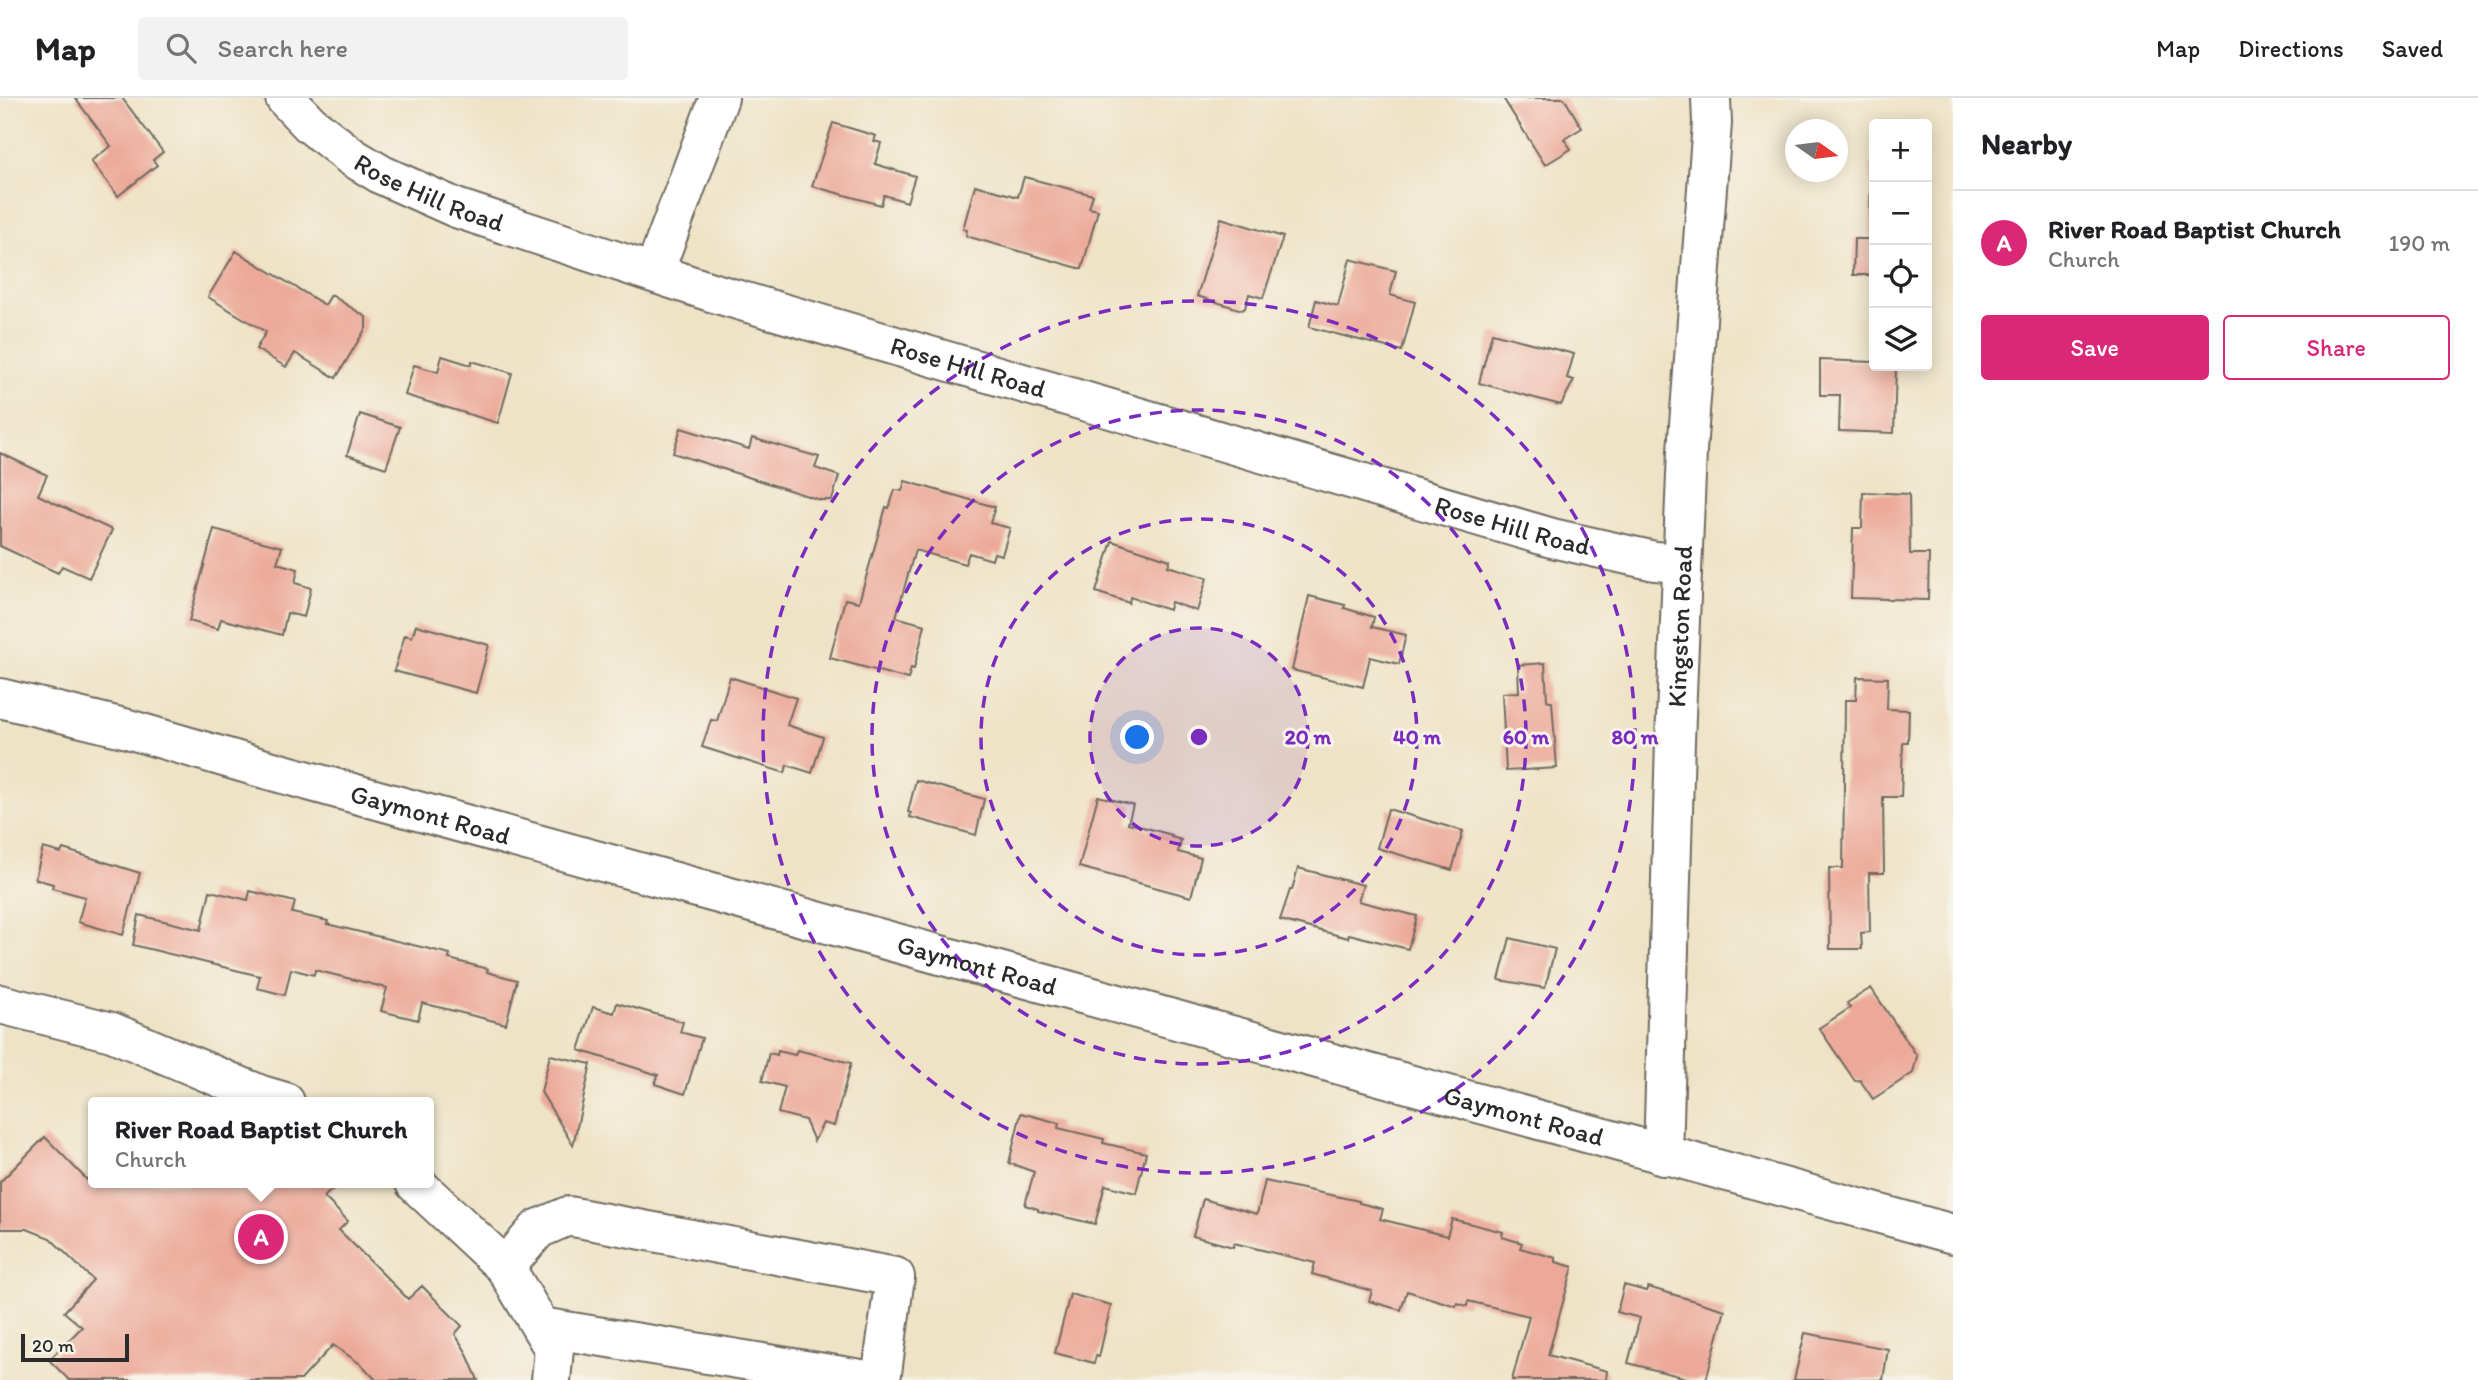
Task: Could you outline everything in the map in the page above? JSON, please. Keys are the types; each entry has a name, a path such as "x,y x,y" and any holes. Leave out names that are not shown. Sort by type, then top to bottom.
{"street":[{"name":"Rose Hill Road","path":"285,98 320,132 352,157 382,175 456,208 725,296 1552,538 1655,561 1682,563"},
{"path":"654,272 719,98"},
{"name":"Kingston Road","path":"1663,1156 1687,451 1712,98"},
{"name":"Gaymont Road","path":"0,698 128,729 271,771 1953,1234"},
{"path":"0,1004 112,1032 268,1097"},
{"path":"420,1188 505,1267 554,1349 551,1380"},
{"path":"505,1267 538,1229 568,1216 895,1277 881,1380"},
{"path":"541,1327 867,1380"}],"building":[{"path":"75,98 122,98 163,152 153,160 157,165 118,196 91,161 111,146"},
{"path":"1503,98 1564,98 1582,128 1564,139 1571,149 1545,165"},
{"path":"833,123 876,136 874,141 881,143 875,164 915,176 907,202 884,195 881,205 812,186"},
{"path":"1024,177 1093,195 1089,208 1098,210 1082,269 966,236 967,230 963,229 975,185 1018,197"},
{"path":"1221,218 1283,237 1263,298 1249,294 1242,310 1197,296"},
{"path":"1854,239 1869,239 1869,275 1853,275"},
{"path":"236,251 325,305 331,295 366,317 366,328 336,378 295,353 286,367 256,349 266,332 208,297"},
{"path":"1350,259 1396,271 1390,295 1415,302 1402,351 1309,327 1316,300 1338,306"},
{"path":"1492,333 1574,354 1567,378 1574,380 1561,405 1479,383"},
{"path":"442,356 471,365 472,361 512,373 498,423 405,395 414,365 438,372"},
{"path":"1820,360 1869,362 1869,371 1896,371 1894,433 1839,431 1840,395 1820,395"},
{"path":"360,414 400,427 386,468 347,455"},
{"path":"681,428 749,449 752,438 819,457 815,468 839,476 832,500 820,500 673,453"},
{"path":"0,453 47,475 38,495 112,530 89,578 62,566 58,573 0,546"},
{"path":"905,481 995,507 990,523 1010,528 1002,555 994,553 992,560 969,553 965,564 915,550 896,617 925,625 914,669 911,668 908,679 830,658 845,599 859,602 886,507 889,508 895,490 902,491"},
{"path":"1863,492 1909,494 1910,554 1929,554 1928,600 1851,598 1853,528 1862,528"},
{"path":"214,529 282,547 277,563 298,569 295,583 311,588 304,617 287,613 282,635 221,619 218,629 189,621"},
{"path":"1112,541 1170,560 1168,566 1207,578 1197,611 1171,602 1169,610 1130,597 1129,603 1096,592"},
{"path":"1309,596 1345,605 1344,608 1374,617 1372,627 1406,635 1399,664 1370,657 1363,687 1292,670"},
{"path":"416,625 489,645 476,693 394,671 405,635 412,637"},
{"path":"1545,663 1547,700 1552,702 1557,768 1506,771 1502,693 1519,692 1518,665"},
{"path":"730,677 796,698 787,725 823,737 812,773 787,765 785,773 702,747 711,720 717,721"},
{"path":"1857,677 1888,678 1887,709 1909,710 1908,742 1903,742 1901,797 1883,797 1884,873 1869,873 1870,932 1861,933 1862,949 1830,949 1829,868 1843,868 1845,700 1856,700"},
{"path":"916,780 984,799 976,835 910,817 911,813 908,812"},
{"path":"1098,796 1133,805 1128,823 1172,835 1171,837 1181,840 1178,852 1201,858 1191,897 1079,867"},
{"path":"1388,809 1463,831 1452,870 1377,848"},
{"path":"43,848 61,853 63,849 140,873 123,935 78,922 85,897 52,888 53,884 35,879"},
{"path":"1298,868 1363,885 1358,901 1417,916 1408,949 1349,934 1348,938 1280,920"},
{"path":"210,891 248,900 250,891 295,902 292,913 450,954 449,959 517,980 506,1024 422,1003 418,1020 381,1011 387,988 315,970 314,975 291,969 285,995 257,988 260,976 133,945 139,915 201,930"},
{"path":"1510,938 1555,949 1545,988 1499,980"},
{"path":"1871,988 1917,1056 1913,1073 1873,1099 1860,1080 1855,1081 1819,1028 1850,1008 1847,1003"},
{"path":"617,1003 683,1022 680,1032 702,1038 685,1094 655,1084 658,1075 579,1050 593,1007 614,1013"},
{"path":"797,1050 851,1063 834,1126 823,1123 814,1141 805,1120 778,1113 785,1087 762,1081 769,1053 777,1055 778,1051 795,1055"},
{"path":"550,1055 591,1064 573,1145 541,1092"},
{"path":"1021,1113 1059,1123 1058,1128 1104,1139 1103,1143 1146,1153 1136,1193 1105,1185 1095,1224 1038,1211 1025,1205 1034,1172 1009,1163"},
{"path":"45,1137 88,1181 88,1188 334,1188 324,1197 348,1221 339,1230 408,1299 422,1286 462,1326 455,1334 478,1380 376,1380 362,1365 333,1345 301,1380 69,1380 49,1360 82,1327 64,1312 93,1280 50,1238 27,1229 0,1229 0,1182"},
{"path":"1265,1181 1359,1201 1383,1209 1380,1219 1447,1236 1452,1219 1503,1232 1502,1237 1522,1243 1520,1248 1556,1258 1556,1262 1573,1267 1548,1355 1607,1371 1606,1380 1512,1380 1529,1316 1468,1301 1467,1306 1457,1303 1456,1306 1407,1291 1401,1310 1369,1301 1372,1291 1312,1274 1315,1263 1193,1236 1203,1199 1257,1214"},
{"path":"1624,1285 1646,1291 1648,1287 1725,1310 1706,1380 1694,1380 1628,1363 1640,1318 1617,1312"},
{"path":"1070,1294 1111,1305 1099,1357 1096,1356 1094,1363 1055,1353"},
{"path":"1805,1333 1888,1349 1883,1380 1794,1380"}],"place":[{"name":"River Road Baptist Church","path":"261,1237"}]}
